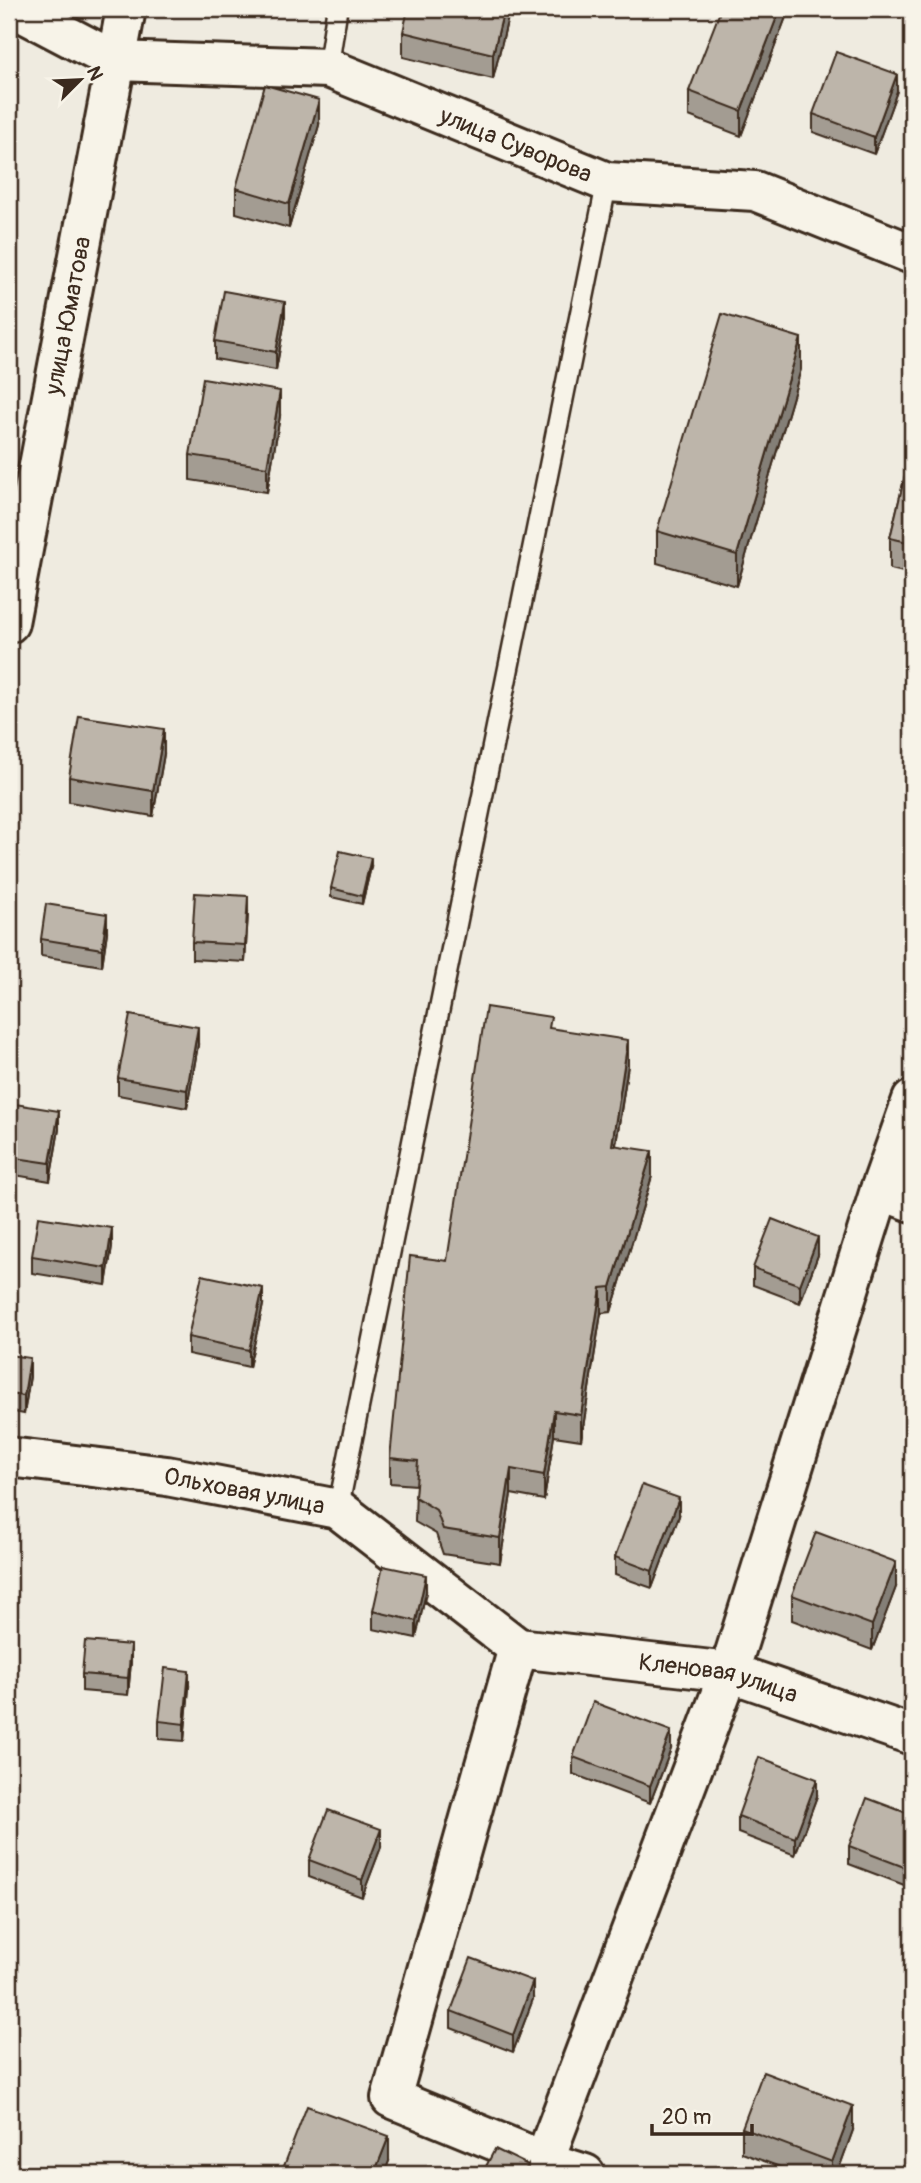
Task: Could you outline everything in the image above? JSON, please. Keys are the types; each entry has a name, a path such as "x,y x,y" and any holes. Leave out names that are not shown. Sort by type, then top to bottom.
{"street":[{"path":"16,9 115,61"},
{"name":"улица Юматова","path":"9,623 13,572 126,9"},
{"name":"улица Суворова","path":"115,61 328,68 607,182 755,191 912,254"},
{"path":"544,2161 729,1672 896,1196 912,1100"},
{"name":"Ольховая улица","path":"9,1457 166,1476 338,1509 518,1648"},
{"path":"518,1648 391,2098 544,2161 585,2174"},
{"name":"Кленовая улица","path":"518,1648 729,1672 912,1735"}],"lane":[{"path":"328,68 337,9"},
{"path":"338,1509 607,182"}],"building":[{"path":"408,9 504,9 493,54 403,32"},
{"path":"721,9 780,9 741,111 689,91"},
{"path":"836,52 897,74 874,137 813,114"},
{"path":"265,85 319,100 289,204 236,188"},
{"path":"9,114 17,115 9,168"},
{"path":"224,291 285,302 276,352 215,341"},
{"path":"722,314 801,338 737,555 657,531"},
{"path":"203,378 280,391 267,467 190,455"},
{"path":"912,446 912,543 890,538"},
{"path":"79,716 164,729 153,791 69,777"},
{"path":"340,851 371,858 362,896 331,888"},
{"path":"195,893 248,896 245,945 192,942"},
{"path":"46,904 107,914 102,949 41,939"},
{"path":"486,1007 551,1017 549,1028 628,1040 612,1145 652,1151 611,1287 601,1288 581,1415 554,1411 544,1475 511,1469 500,1538 443,1529 436,1510 415,1497 418,1461 390,1458 410,1256 447,1261"},
{"path":"130,1015 198,1027 187,1090 118,1078"},
{"path":"9,1103 59,1111 50,1163 9,1157"},
{"path":"38,1217 112,1228 106,1268 32,1256"},
{"path":"772,1219 818,1237 800,1285 753,1268"},
{"path":"202,1275 263,1288 249,1350 188,1337"},
{"path":"9,1355 30,1358 24,1396 9,1394"},
{"path":"642,1485 679,1498 652,1571 615,1557"},
{"path":"816,1532 896,1562 872,1625 792,1595"},
{"path":"383,1566 426,1575 416,1621 373,1611"},
{"path":"85,1641 131,1645 128,1678 82,1674"},
{"path":"165,1668 189,1671 184,1724 159,1721"},
{"path":"593,1702 671,1731 650,1786 573,1757"},
{"path":"759,1757 817,1779 795,1838 738,1816"},
{"path":"867,1798 912,1815 912,1870 849,1846"},
{"path":"328,1810 381,1829 362,1880 309,1860"},
{"path":"471,1958 533,1981 513,2035 451,2011"},
{"path":"763,2072 853,2106 832,2162 742,2128"},
{"path":"307,2106 389,2136 374,2174 305,2174 284,2166"},
{"path":"495,2149 528,2165 523,2174 482,2174"}]}
